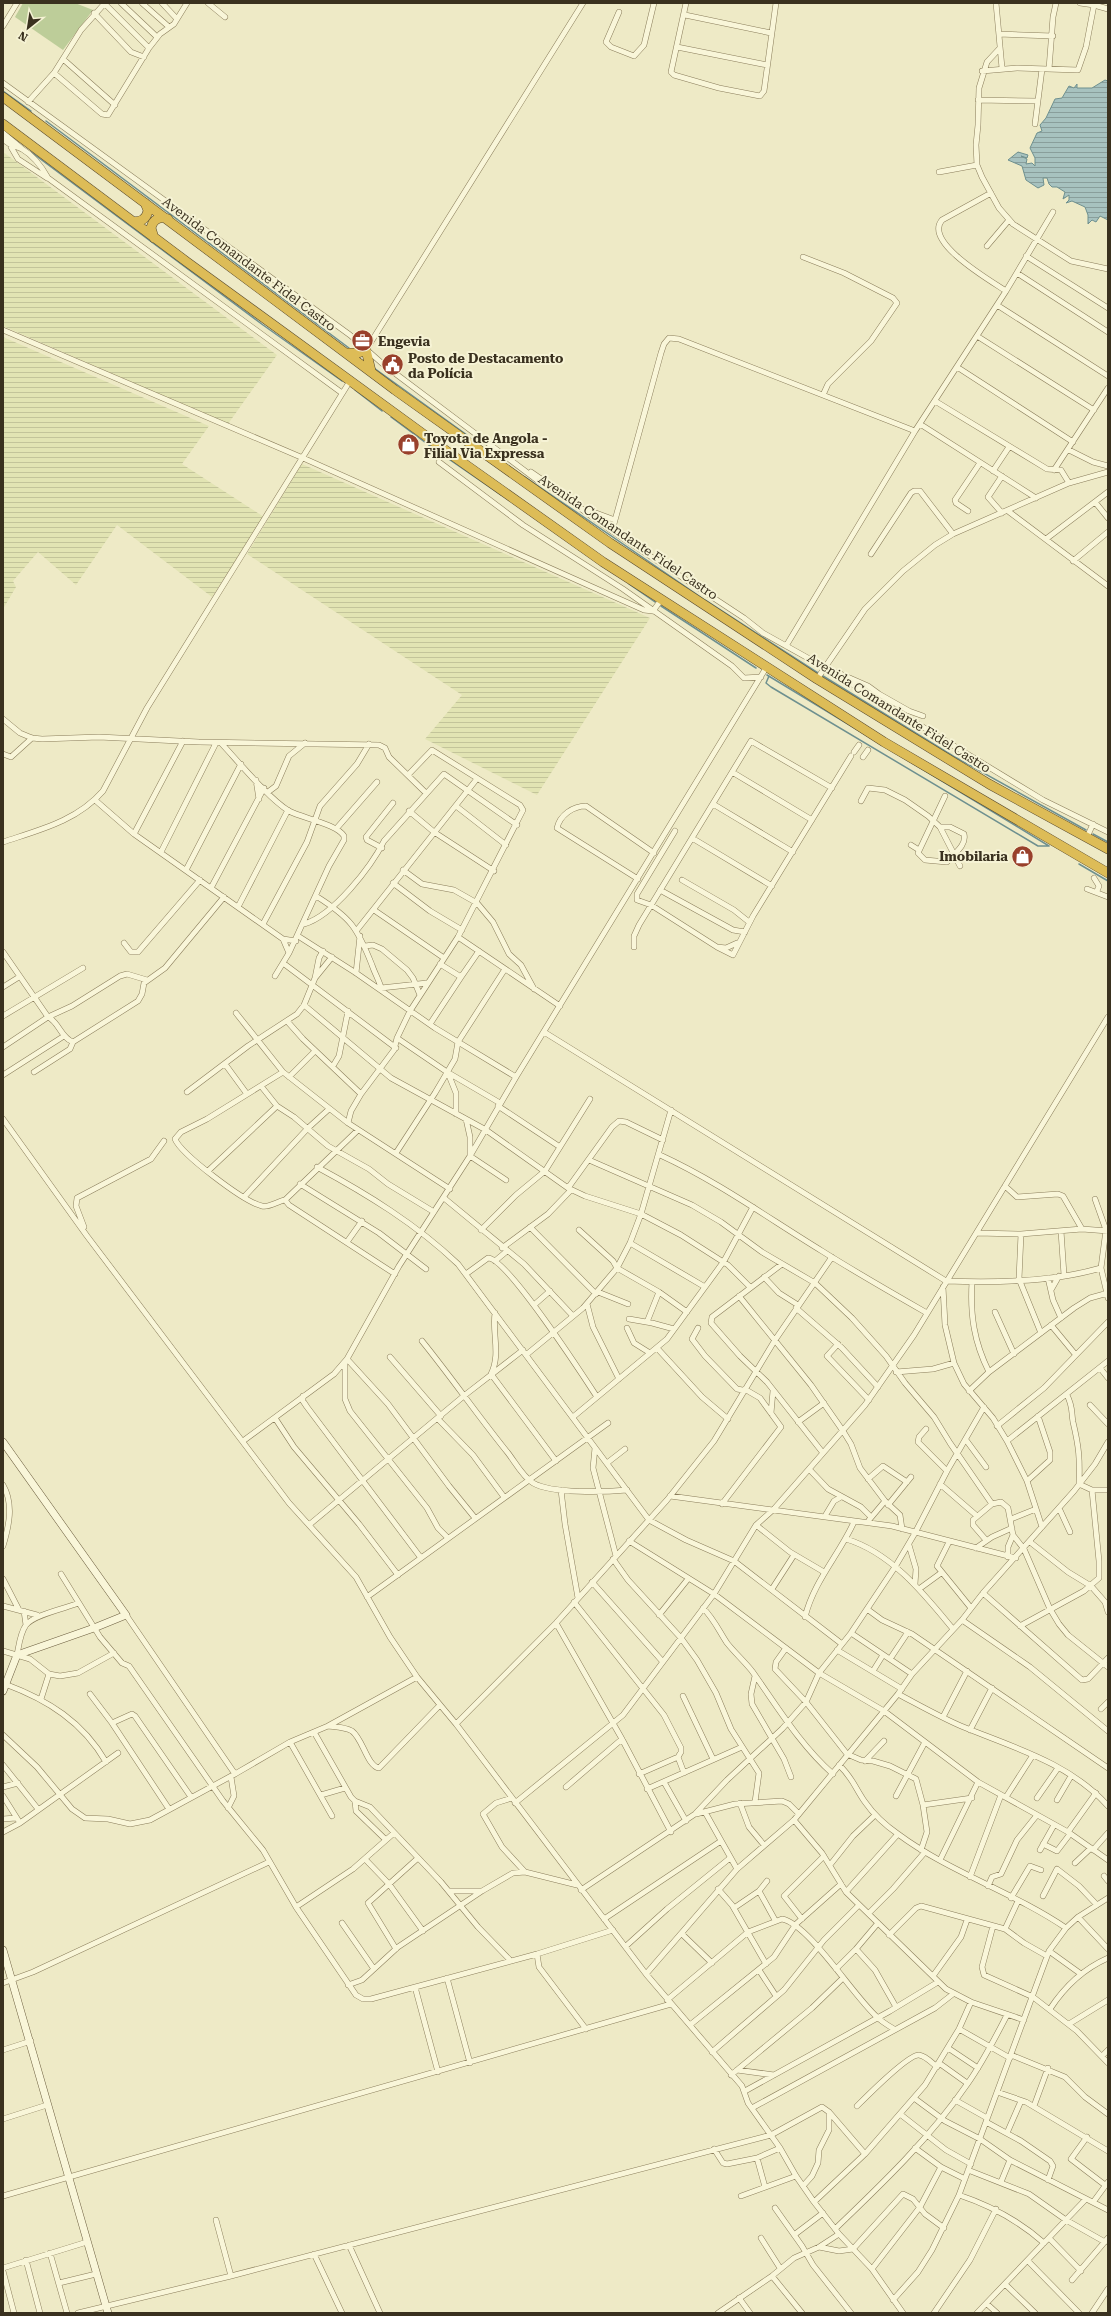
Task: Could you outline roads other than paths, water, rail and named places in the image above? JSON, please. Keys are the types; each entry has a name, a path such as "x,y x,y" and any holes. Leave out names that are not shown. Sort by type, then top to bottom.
{"highway":[{"name":"Avenida Comandante Fidel Castro","path":"3,97 372,372 610,543 817,679 989,784 1108,849"},
{"path":"3,124 24,145 132,221 513,499 661,600 884,742 1108,873"},
{"path":"132,221 140,222 146,218 148,210 145,203"},
{"path":"154,238 150,228 154,221 160,218 168,219"},
{"path":"346,352 358,353 366,350 367,360 372,372"}],"street":[{"path":"3,26 17,3"},
{"path":"28,102 54,73 94,13 105,3 149,48"},
{"path":"121,3 157,37"},
{"path":"142,3 169,28"},
{"path":"162,3 177,19"},
{"path":"54,73 104,116 108,115 149,48 157,37 169,28 177,19 187,3"},
{"path":"208,3 225,17"},
{"path":"366,350 583,3"},
{"path":"619,12 606,42 611,47 634,56 644,45 654,3"},
{"path":"686,3 685,15 672,68 674,75 735,92 762,95 776,3"},
{"path":"996,3 1002,68"},
{"path":"1049,69 1053,36 1053,17 1056,3"},
{"path":"1080,3 1108,9"},
{"path":"982,71 1002,68 1042,68 1074,71 1079,68 1086,47 1094,5"},
{"path":"94,13 132,52 144,57"},
{"path":"685,15 771,33"},
{"path":"999,34 1053,36"},
{"path":"677,46 767,65"},
{"path":"1000,48 987,62 982,71 978,100 976,145 977,165 991,194 1009,220 1035,239 1070,261 1108,269"},
{"path":"64,59 115,105"},
{"path":"1034,124 1042,68"},
{"path":"3,83 165,199 350,335 384,366 520,467 540,477 566,499 744,618 762,633 824,667 868,686 878,697 905,718 1043,800 1108,832"},
{"path":"978,100 1037,101"},
{"path":"3,133 24,145 28,154 43,168 48,178"},
{"path":"3,139 11,147 18,159 48,178 342,394"},
{"path":"11,147 24,145"},
{"path":"23,162 28,154"},
{"path":"939,172 977,165"},
{"path":"991,194 942,220 939,227 939,235 942,241 958,257 1006,291"},
{"path":"786,646 915,431 1006,291 1035,239 1053,212"},
{"path":"987,246 1009,220"},
{"path":"1026,256 1108,308"},
{"path":"803,257 844,273 893,298 897,303 871,341 828,384 823,395"},
{"path":"1016,273 1108,332"},
{"path":"997,305 1108,376"},
{"path":"3,330 302,458 644,610 653,611"},
{"path":"977,336 1094,410"},
{"path":"612,531 660,352 667,339 679,339 915,431"},
{"path":"957,367 1073,442"},
{"path":"3,842 58,823 95,800 112,776 147,708 350,380"},
{"path":"1054,470 1108,388"},
{"path":"935,401 1008,447 1047,469 1063,471 1069,483"},
{"path":"920,424 1036,498"},
{"path":"994,471 1008,447"},
{"path":"1068,450 1094,462 1108,466"},
{"path":"439,462 523,525 623,589 732,666 744,678 761,677"},
{"path":"968,511 956,503 955,500 980,463"},
{"path":"817,679 857,620 885,588 921,556 953,534 1069,483 1108,472"},
{"path":"1002,476 988,497 1002,513"},
{"path":"872,554 911,493 917,490 953,534"},
{"path":"1046,539 1108,492"},
{"path":"566,499 597,515 615,520"},
{"path":"1095,502 1108,518"},
{"path":"1008,511 1108,586"},
{"path":"1073,561 1108,532"},
{"path":"653,611 661,600"},
{"path":"243,1441 334,1374 346,1361 407,1254 450,1189 486,1130 499,1105 766,668"},
{"path":"878,697 923,716"},
{"path":"900,706 905,718"},
{"path":"3,718 20,733 32,738 61,739 99,737 219,743 369,744 384,747 389,757 426,793"},
{"path":"3,754 11,757 32,738"},
{"path":"134,834 183,741"},
{"path":"634,947 633,942 636,930 751,741 832,788"},
{"path":"219,743 288,810 316,822 336,828 343,835 344,840 316,896 297,939 275,976"},
{"path":"161,852 219,743"},
{"path":"211,888 259,799 266,790 276,786 289,756 305,743"},
{"path":"263,924 316,822 320,806 357,764 369,744"},
{"path":"675,831 637,894 637,900 651,905 717,947 733,955 750,922 859,745"},
{"path":"348,1123 351,1111 360,1094 396,1048 397,1038 410,1011 462,930 523,813 522,807 476,780 432,750 408,775"},
{"path":"863,757 868,750"},
{"path":"186,870 241,764"},
{"path":"732,772 812,820"},
{"path":"304,924 316,919 332,906 351,887 382,848 384,841 409,811 444,774 517,825"},
{"path":"256,779 259,799"},
{"path":"356,973 358,933 403,870 476,780"},
{"path":"336,828 377,782"},
{"path":"860,801 868,788 885,790 905,800 940,827 960,866"},
{"path":"940,827 950,827 964,834 962,845 947,862 925,860 918,853 945,796"},
{"path":"95,800 134,834 284,939 289,953"},
{"path":"382,848 367,840 366,836 393,804"},
{"path":"713,804 793,852"},
{"path":"456,806 506,845"},
{"path":"638,879 557,828 558,823 568,812 586,806 654,853"},
{"path":"238,907 288,810"},
{"path":"409,811 434,832 494,871"},
{"path":"1087,837 1093,824"},
{"path":"692,838 772,886"},
{"path":"911,845 919,850"},
{"path":"403,870 422,884 454,890 477,903 493,922 508,954 521,964 534,989"},
{"path":"1094,878 1099,886 1097,891"},
{"path":"124,943 130,952 138,952 200,880"},
{"path":"682,880 734,910 750,922"},
{"path":"394,883 430,911 462,930"},
{"path":"1087,889 1097,891 1108,897"},
{"path":"660,890 733,930 744,932"},
{"path":"316,896 332,906 349,920 358,933 365,946 381,990"},
{"path":"34,1072 70,1049 73,1042 138,1001 142,994 142,986 147,980 165,968 224,897"},
{"path":"374,910 444,958"},
{"path":"458,937 560,1006"},
{"path":"284,939 297,939 323,951 410,1011 516,1077"},
{"path":"717,947 726,948 734,946 740,940"},
{"path":"365,946 373,945 382,949 410,973 420,995"},
{"path":"186,1092 297,1014 304,1005 315,978 318,958 316,947"},
{"path":"318,958 323,951"},
{"path":"430,1024 479,951"},
{"path":"4,956 48,1017 56,1022 64,1036 73,1042"},
{"path":"315,978 332,957"},
{"path":"284,963 396,1048"},
{"path":"440,964 461,977"},
{"path":"3,1016 33,996 83,968"},
{"path":"396,1152 448,1072 455,1059 458,1042 505,969"},
{"path":"3,1047 48,1017 124,974 147,980"},
{"path":"3,987 19,977"},
{"path":"381,990 427,983"},
{"path":"304,1005 343,1037 379,1070 430,1101 486,1130 569,1189 641,1214 681,1235 724,1261 750,1287"},
{"path":"333,1066 339,1056 344,1022 348,1011"},
{"path":"236,1013 257,1042 289,1077 358,1130 396,1152 450,1189"},
{"path":"525,1872 502,1847 483,1814 496,1803 514,1801 613,1724 626,1712 714,1594 756,1524 774,1509 869,1400 927,1313 977,1233 1108,1017"},
{"path":"288,1021 360,1094"},
{"path":"544,1032 671,1110 945,1283 988,1283 1048,1278 1101,1268"},
{"path":"3,1075 64,1036"},
{"path":"397,1038 560,1147"},
{"path":"289,1077 315,1050"},
{"path":"225,1064 247,1094"},
{"path":"283,1072 175,1136 180,1147 208,1172 244,1198 264,1207 285,1200 317,1167 358,1130"},
{"path":"448,1072 456,1093 456,1114"},
{"path":"261,1086 277,1106 308,1128 335,1151 369,1170 388,1184 434,1212"},
{"path":"481,1230 516,1195 545,1171 590,1099"},
{"path":"208,1172 277,1106"},
{"path":"244,1198 308,1128 329,1109"},
{"path":"309,1525 440,1418 491,1374 552,1333 587,1304 597,1293 617,1268 630,1243 660,1155 671,1110"},
{"path":"3,1119 87,1236 289,1503 356,1577 390,1636 417,1678 456,1724 646,1974 731,2075 740,2082 752,2108 780,2148 796,2176 814,2202 852,2249 872,2269 903,2313"},
{"path":"466,1119 470,1137 470,1156"},
{"path":"502,1248 553,1208 569,1189 612,1127 619,1121 626,1122 663,1140"},
{"path":"87,1236 77,1210 76,1198 151,1159 164,1141"},
{"path":"660,1155 675,1160 832,1257 927,1313"},
{"path":"470,1156 506,1180"},
{"path":"589,1160 706,1212 782,1264 815,1283 869,1335 896,1372 934,1417 957,1454 992,1504"},
{"path":"317,1167 360,1190 421,1232 458,1264 649,1520 686,1540 734,1561 842,1644"},
{"path":"300,1184 362,1221 426,1269"},
{"path":"1005,1186 1017,1197 1058,1194 1063,1196 1082,1229"},
{"path":"444,1198 502,1248 524,1264 573,1316"},
{"path":"969,1391 989,1372 1061,1318 1090,1298 1107,1295 1101,1268 1107,1230 1095,1199"},
{"path":"285,1200 289,1205 395,1274"},
{"path":"573,1417 657,1348 674,1330 724,1261 753,1207"},
{"path":"347,1242 362,1221"},
{"path":"530,1227 597,1293 628,1304"},
{"path":"977,1233 1021,1234 1082,1229 1107,1230"},
{"path":"579,1230 613,1261 617,1268 659,1292 687,1312"},
{"path":"1051,1290 1061,1276 1061,1231"},
{"path":"1021,1234 1019,1280 1041,1333"},
{"path":"630,1243 705,1287"},
{"path":"495,1261 508,1251"},
{"path":"456,1724 556,1623 670,1496 714,1441 775,1340 832,1257"},
{"path":"466,1274 489,1258 495,1261 534,1305 597,1397"},
{"path":"782,1264 712,1317 711,1323 756,1370 823,1453"},
{"path":"764,1277 779,1293 838,1344 878,1387"},
{"path":"1048,1278 1061,1318"},
{"path":"972,1282 971,1311 973,1330 989,1372"},
{"path":"945,1283 945,1325 954,1363 969,1391 984,1407 1007,1441 1027,1481 1042,1527"},
{"path":"534,1305 550,1291"},
{"path":"647,1322 659,1292"},
{"path":"739,1296 824,1403 851,1444 860,1468 887,1503 901,1518 902,1529"},
{"path":"587,1304 593,1327 618,1379"},
{"path":"995,1312 1014,1354"},
{"path":"491,1374 497,1353 493,1332 495,1313"},
{"path":"629,1319 647,1322 674,1330"},
{"path":"997,1426 1044,1388 1075,1354 1108,1322"},
{"path":"1051,1325 1075,1354"},
{"path":"627,1328 634,1343 650,1353"},
{"path":"698,1328 692,1336 696,1345 734,1387 739,1391 746,1390 760,1398 780,1425 780,1429 722,1504"},
{"path":"422,1341 529,1480 537,1485 561,1490 601,1493 627,1490"},
{"path":"838,1344 827,1356 869,1400"},
{"path":"657,1348 702,1397 728,1419"},
{"path":"390,1357 440,1418 473,1455 504,1497"},
{"path":"346,1361 388,1404 448,1486 476,1518"},
{"path":"346,1361 344,1395 347,1406 448,1538"},
{"path":"1007,1441 1108,1361"},
{"path":"896,1372 933,1369 954,1363"},
{"path":"1100,1368 1108,1378"},
{"path":"491,1374 556,1461"},
{"path":"771,1413 773,1391"},
{"path":"1067,1395 1073,1407 1073,1420 1080,1452 1078,1484"},
{"path":"303,1396 303,1401 307,1407 421,1558"},
{"path":"760,1398 781,1401"},
{"path":"798,1422 824,1403"},
{"path":"1090,1405 1108,1424"},
{"path":"581,1890 671,1832 695,1814 750,1758 772,1740 806,1702 819,1673 851,1633 909,1545 947,1471 984,1407"},
{"path":"1027,1481 1050,1460 1050,1452 1038,1416"},
{"path":"275,1418 291,1443 359,1524 398,1575"},
{"path":"367,1597 608,1423"},
{"path":"926,1429 919,1437 918,1442 947,1471"},
{"path":"966,1440 986,1466"},
{"path":"3,1442 126,1615 233,1775 234,1794 228,1808"},
{"path":"646,1974 682,1934 718,1889 737,1869 794,1820 833,1774 847,1754 902,1690 912,1674 962,1620 983,1593 1016,1558 1059,1508 1103,1451 1108,1442"},
{"path":"595,1448 593,1468 601,1493 614,1557 628,1580 681,1638 704,1671 716,1693 728,1722 742,1747 760,1773 755,1802"},
{"path":"607,1463 625,1449"},
{"path":"1103,1451 1108,1454"},
{"path":"868,1479 883,1466 907,1482"},
{"path":"809,1469 828,1489 861,1507 871,1517"},
{"path":"866,1523 911,1477"},
{"path":"3,1484 8,1496 10,1515 3,1546"},
{"path":"940,1484 977,1516"},
{"path":"1078,1484 1092,1490 1108,1490"},
{"path":"561,1490 576,1600 642,1690 673,1729 681,1748 681,1752 678,1757 639,1774"},
{"path":"1020,1626 1090,1586 1100,1574 1092,1490"},
{"path":"670,1496 722,1504 825,1516 902,1529 1016,1558"},
{"path":"825,1516 834,1501 841,1496"},
{"path":"986,1540 973,1522 977,1516 992,1504 1001,1502 1005,1504 1013,1535 1024,1549 1050,1609 1068,1635 1106,1665"},
{"path":"1010,1519 1036,1508"},
{"path":"1059,1508 1070,1532"},
{"path":"805,1617 815,1586 846,1539 854,1522"},
{"path":"756,1524 794,1555 824,1572"},
{"path":"976,1548 986,1540 1012,1528"},
{"path":"1008,1557 1008,1547 1013,1535"},
{"path":"846,1539 866,1546 895,1567 915,1584 954,1629"},
{"path":"629,1541 714,1594 819,1673 884,1711 978,1782 1069,1833 1108,1860"},
{"path":"949,1542 937,1564 941,1573 971,1608"},
{"path":"1030,1542 1068,1572 1090,1586 1105,1602 1108,1612"},
{"path":"909,1545 916,1569 915,1584"},
{"path":"772,1589 794,1555"},
{"path":"919,1589 941,1573"},
{"path":"61,1574 94,1628 122,1663 129,1666 140,1680 228,1808 257,1842 296,1907 356,1995 363,1999 371,1999 510,1960 537,1954 613,1930"},
{"path":"3,1579 22,1611 26,1625"},
{"path":"659,1615 688,1579"},
{"path":"592,1582 663,1662"},
{"path":"983,1593 1082,1680 1088,1679 1106,1665 1108,1658"},
{"path":"3,1606 37,1615 56,1612 79,1603"},
{"path":"703,1608 716,1622 730,1647 755,1676 788,1723 817,1758 833,1774"},
{"path":"867,1609 882,1620 908,1632 1108,1768"},
{"path":"37,1615 26,1625 4,1688 41,1699 68,1717 88,1735 106,1762"},
{"path":"17,1654 94,1628 126,1615"},
{"path":"962,1620 1030,1667 1108,1731"},
{"path":"556,1623 622,1739 639,1774 671,1832"},
{"path":"890,1659 908,1632"},
{"path":"851,1633 912,1674"},
{"path":"786,1648 774,1667 806,1702 847,1754 865,1761 880,1762 908,1774 919,1784 927,1832 923,1851 893,1890 869,1913"},
{"path":"837,1650 902,1690"},
{"path":"3,1651 17,1654 35,1662 49,1674 60,1676 78,1673 114,1653"},
{"path":"873,1671 883,1655"},
{"path":"943,1717 967,1672"},
{"path":"41,1699 49,1674"},
{"path":"755,1676 751,1699 772,1740 784,1759 791,1777"},
{"path":"3,1735 37,1767 72,1809 85,1818 108,1819 130,1824 140,1823 213,1786 290,1742 328,1726 417,1678"},
{"path":"970,1730 992,1688"},
{"path":"90,1694 112,1723 169,1809"},
{"path":"898,1694 970,1730 1033,1755 1058,1768 1096,1793 1108,1806"},
{"path":"683,1696 713,1759"},
{"path":"1101,1709 1108,1702"},
{"path":"328,1726 352,1731 359,1738 372,1763 379,1768 440,1705"},
{"path":"112,1723 132,1714 135,1716 191,1797"},
{"path":"314,1732 345,1788 355,1801 370,1807 449,1891 478,1927 510,1960"},
{"path":"566,1787 622,1739"},
{"path":"865,1761 884,1741"},
{"path":"290,1742 332,1816"},
{"path":"896,1796 925,1742"},
{"path":"647,1789 742,1747"},
{"path":"3,1832 20,1822 118,1754"},
{"path":"970,1877 1003,1796 1033,1755"},
{"path":"678,1757 684,1773"},
{"path":"3,1765 38,1809"},
{"path":"839,1765 854,1780 862,1798 875,1816 898,1834 923,1851 970,1877 1047,1916 1066,1928"},
{"path":"1037,1798 1058,1768"},
{"path":"1057,1800 1072,1776"},
{"path":"664,1782 686,1821"},
{"path":"940,1860 972,1798 978,1782"},
{"path":"3,1787 18,1783"},
{"path":"321,1795 345,1788"},
{"path":"1043,1844 1057,1852 1096,1793"},
{"path":"3,1796 20,1822"},
{"path":"923,1805 972,1798"},
{"path":"223,1801 232,1800"},
{"path":"355,1801 356,1811 386,1840"},
{"path":"695,1814 740,1803 784,1801 799,1814"},
{"path":"740,1803 749,1827 764,1845"},
{"path":"705,1812 737,1869"},
{"path":"988,1886 992,1877 1001,1874 1017,1840 1037,1815"},
{"path":"830,1865 853,1836 875,1816"},
{"path":"3,1819 16,1818"},
{"path":"794,1820 824,1856 846,1892 938,1982 954,1994 971,2002 1024,2020"},
{"path":"1040,1850 1054,1825"},
{"path":"296,1907 365,1859 394,1833"},
{"path":"1075,1863 1108,1833"},
{"path":"846,1892 898,1834"},
{"path":"604,1919 721,1841"},
{"path":"802,1919 784,1896 824,1856"},
{"path":"396,1950 367,1904 418,1858"},
{"path":"626,1946 730,1858"},
{"path":"365,1859 389,1884 423,1931"},
{"path":"3,1983 13,1981 119,1933 166,1909 242,1877 269,1862"},
{"path":"1011,1898 1030,1866 1041,1870"},
{"path":"1043,1896 1057,1869 1079,1886 1097,1905"},
{"path":"348,1985 359,1981 396,1950 482,1891 514,1873 525,1872 577,1885"},
{"path":"734,1908 759,1891 767,1881"},
{"path":"690,2025 759,1970 779,1952 795,1926 841,1884"},
{"path":"718,1889 734,1908 766,1964"},
{"path":"449,1891 482,1891"},
{"path":"759,1891 775,1920"},
{"path":"893,2300 918,2272 944,2228 959,2195 1048,1953 1066,1928 1078,1917 1108,1898"},
{"path":"1005,1929 1018,1901"},
{"path":"712,2052 789,1984 818,1948 859,1905"},
{"path":"889,1935 918,1906 1005,1929 1024,1944 1048,1953 1081,1974"},
{"path":"1078,1917 1108,1950"},
{"path":"667,2000 748,1932 775,1920 785,1919 795,1926 818,1948 877,2018 894,2029"},
{"path":"933,1976 961,1937 967,1920"},
{"path":"342,1923 374,1969"},
{"path":"836,1969 856,1949 878,1923"},
{"path":"993,1926 982,1972 988,1978 1033,1997 1050,2009 1069,2024 1108,2063"},
{"path":"682,1934 712,1963"},
{"path":"856,1949 875,1970 896,2007"},
{"path":"3,1950 31,2041 47,2105 107,2310"},
{"path":"537,1954 539,1967 586,2029"},
{"path":"1050,2009 1062,1992 1081,1974 1108,1958"},
{"path":"759,1970 776,1996"},
{"path":"447,1978 470,2063"},
{"path":"731,2075 843,1978"},
{"path":"745,2091 877,2018 938,1982"},
{"path":"415,1987 438,2072"},
{"path":"752,2108 894,2029 935,2008 954,1994"},
{"path":"1069,2024 1108,2000"},
{"path":"814,2202 865,2154 914,2098 938,2065 959,2029 971,2002"},
{"path":"3,2196 671,2004"},
{"path":"718,2313 772,2276 780,2268 805,2251 819,2247 837,2231 926,2136 955,2100 978,2068 1007,2015"},
{"path":"959,2029 990,2047 1010,2056 1048,2068 1069,2080 1085,2097 1106,2112 1108,2105"},
{"path":"3,2050 31,2041"},
{"path":"948,2048 978,2068"},
{"path":"1102,2056 1108,2050"},
{"path":"858,2106 877,2085 914,2056 923,2056 968,2083"},
{"path":"1034,2106 1048,2068"},
{"path":"738,2070 774,2075"},
{"path":"997,2092 1034,2106 1108,2151"},
{"path":"914,2098 940,2117 980,2139 1010,2160 1085,2200 1094,2202 1108,2210"},
{"path":"955,2100 1050,2161 1052,2170 1048,2180"},
{"path":"1007,2133 1021,2101"},
{"path":"3,2119 47,2105"},
{"path":"78,2313 107,2310 314,2254 771,2135 822,2107 829,2112 865,2154"},
{"path":"803,2186 812,2176 818,2163 819,2150 829,2130 829,2112"},
{"path":"900,2114 926,2136 946,2150 971,2164"},
{"path":"1087,2137 1071,2159 1107,2183 1094,2202"},
{"path":"714,2149 725,2164 757,2158 780,2148"},
{"path":"915,2148 941,2167 965,2179"},
{"path":"757,2158 765,2187"},
{"path":"1001,2182 1010,2160"},
{"path":"872,2269 920,2207 941,2167"},
{"path":"968,2170 1029,2194 1066,2220 1107,2240 1072,2280"},
{"path":"741,2196 796,2176"},
{"path":"819,2247 839,2251 852,2249 902,2194 914,2199 928,2217 944,2228"},
{"path":"959,2195 996,2209 1024,2226 1044,2243"},
{"path":"978,2313 1085,2200"},
{"path":"775,2208 813,2265 850,2313"},
{"path":"934,2313 970,2260 996,2209"},
{"path":"794,2235 823,2213"},
{"path":"216,2220 231,2276"},
{"path":"761,2238 780,2268"},
{"path":"1049,2238 1081,2271"},
{"path":"14,2313 3,2269 26,2260 87,2242"},
{"path":"349,2245 380,2313"},
{"path":"50,2253 67,2313"},
{"path":"314,2254 342,2313"},
{"path":"26,2260 40,2313"},
{"path":"1028,2261 1079,2313"},
{"path":"59,2283 96,2274"},
{"path":"772,2276 802,2313"},
{"path":"1005,2284 1035,2313"},
{"path":"1092,2313 1108,2289"},
{"path":"739,2298 750,2313"},
{"path":"987,2304 997,2313"}],"water":[{"path":"1105,80 1108,81 1108,220 1100,216 1096,222 1092,220 1088,224 1088,215 1085,207 1072,201 1066,203 1069,200 1069,195 1063,199 1065,192 1057,187 1052,187 1047,178 1043,178 1044,185 1038,188 1026,180 1022,166 1008,160 1018,152 1028,155 1027,158 1021,156 1027,159 1026,164 1032,163 1035,166 1035,158 1030,148 1037,133 1042,131 1040,125 1046,118 1055,99 1062,98 1069,86 1074,88 1077,84 1077,88 1092,88"}],"waterway":[{"path":"3,91 31,111"},
{"path":"46,121 349,348"},
{"path":"31,152 263,325 342,381"},
{"path":"374,368 467,435"},
{"path":"355,390 382,411"},
{"path":"391,417 430,446"},
{"path":"437,451 501,495"},
{"path":"525,477 705,600 818,673"},
{"path":"629,584 655,602"},
{"path":"661,606 756,668"},
{"path":"767,675 1049,846"},
{"path":"769,676 766,683 771,687 1038,846 1049,846"},
{"path":"823,676 953,756 1086,830"},
{"path":"1093,834 1108,842"},
{"path":"1079,864 1108,881"}],"place":[{"name":"Engevia","path":"362,341"},
{"name":"Posto de Destacamento da Polícia","path":"393,365"},
{"name":"Toyota de Angola - Filial Via Expressa","path":"408,445"},
{"name":"Imobilaria","path":"1023,856"}]}
